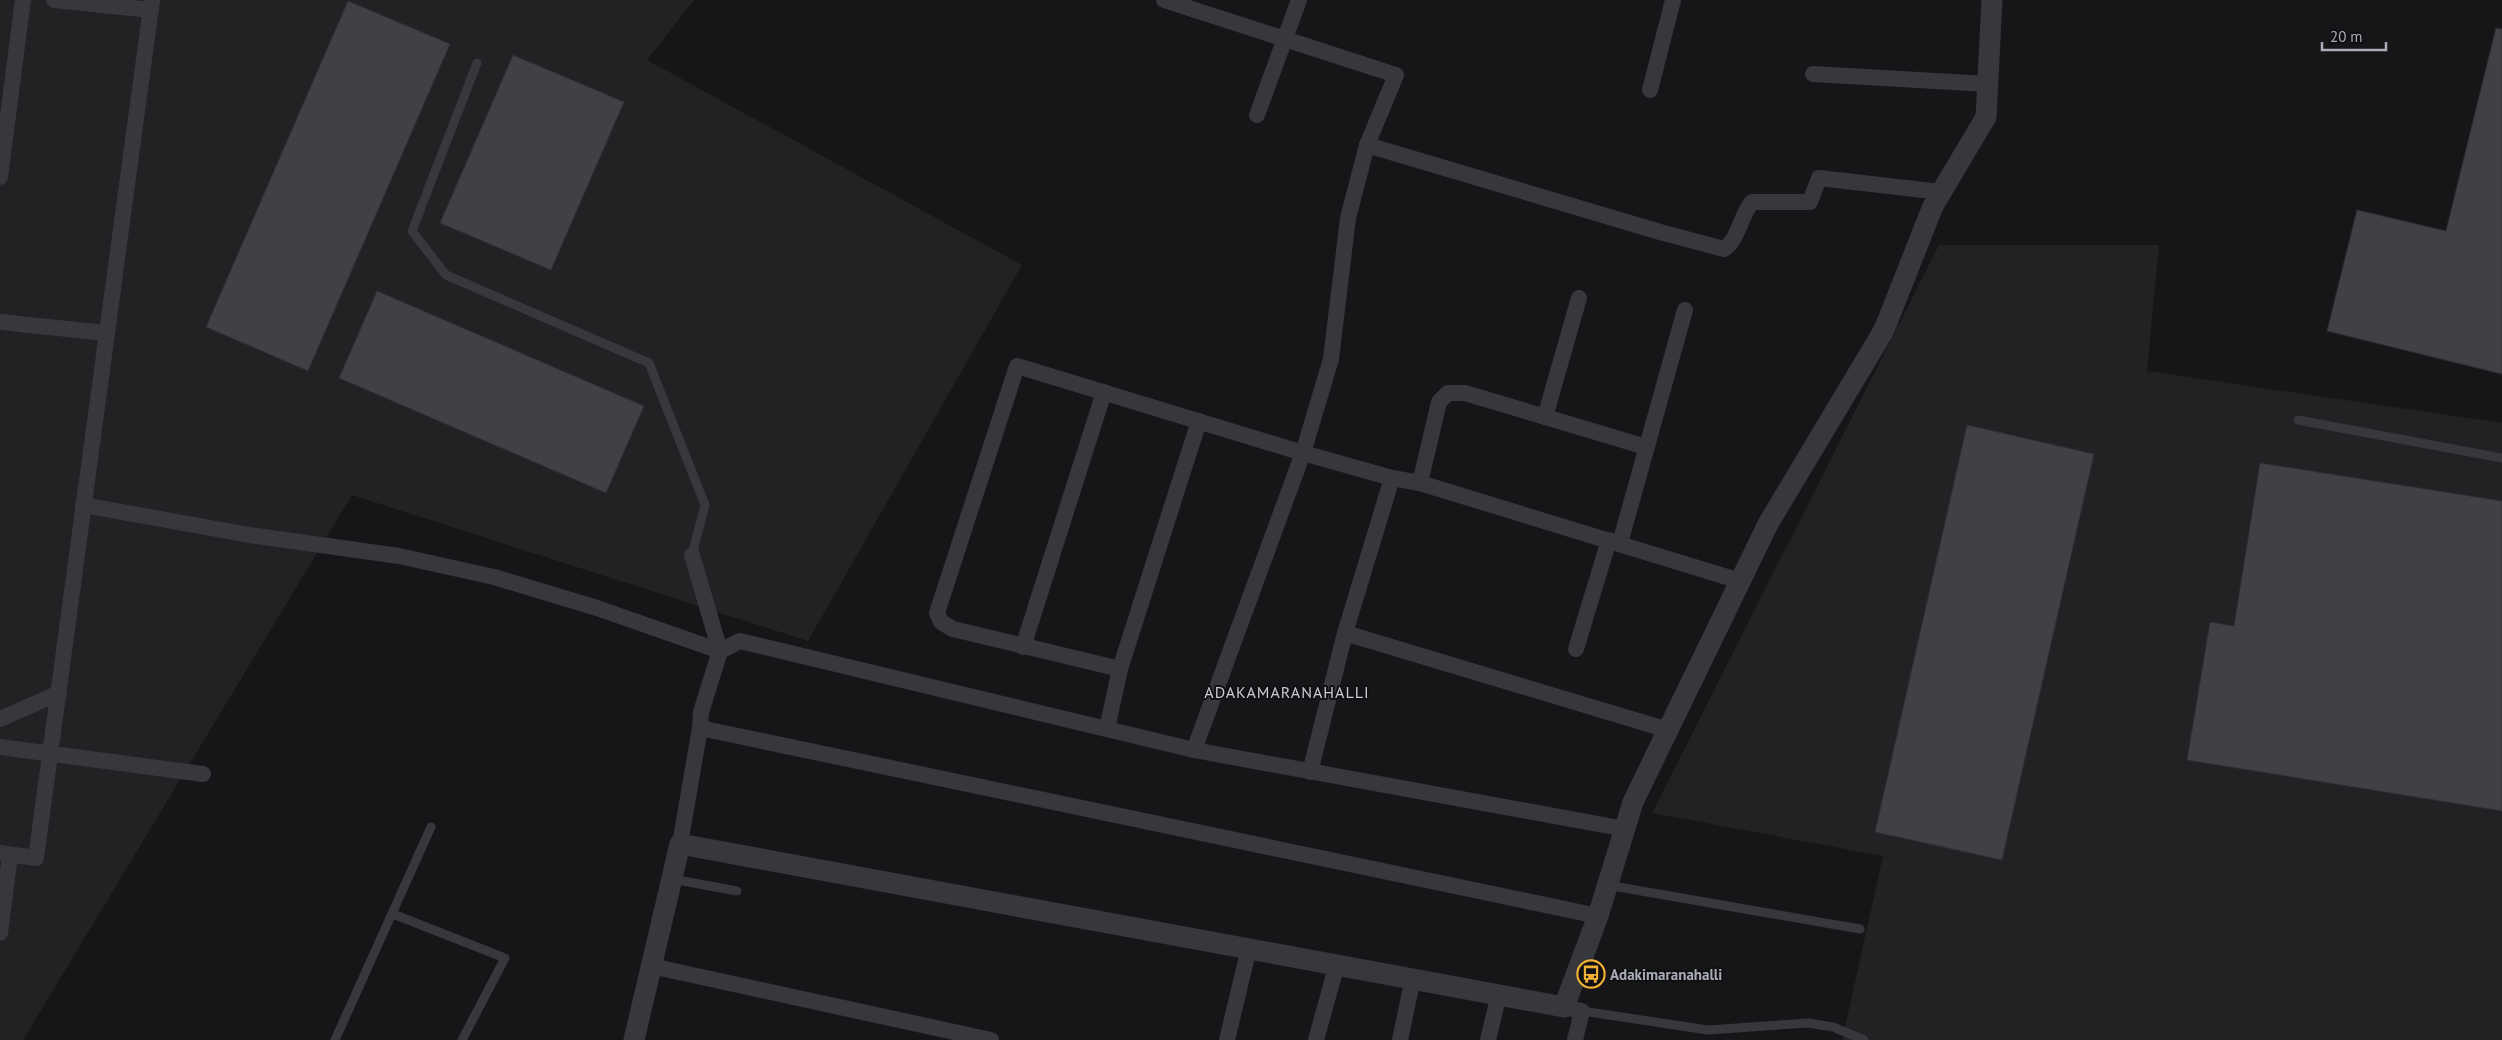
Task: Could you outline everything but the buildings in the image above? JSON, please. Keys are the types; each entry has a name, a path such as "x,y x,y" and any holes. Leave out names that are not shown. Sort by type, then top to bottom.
{"street":[{"path":"0,177 23,0"},
{"path":"0,932 5,854 36,858 82,505 151,5 54,0"},
{"path":"1164,0 1396,75 1367,145 1348,218 1331,359 1303,453 1194,750"},
{"path":"1257,115 1298,0"},
{"path":"1650,90 1673,0"},
{"path":"1575,1040 1573,1009 1598,916 1633,802 1768,524 1884,330 1933,206 1986,117 1992,0"},
{"path":"1813,74 1988,84"},
{"path":"1367,145 1660,232 1724,249 1730,245 1746,209 1752,202 1810,202 1819,178 1941,192"},
{"path":"1545,417 1579,298"},
{"path":"1576,649 1646,447 1685,310"},
{"path":"0,322 106,334"},
{"path":"1120,669 953,629 941,622 937,613 1017,366 1303,453 1392,478 1420,483 1740,581"},
{"path":"1023,647 1104,392"},
{"path":"1420,483 1439,402 1448,393 1465,393 1646,447"},
{"path":"1107,729 1120,669 1199,421"},
{"path":"1310,772 1345,633 1392,478"},
{"path":"82,505 249,535 399,556 494,577 597,608 720,652 740,641 1194,750 1625,829"},
{"path":"634,1040 680,844 700,728 700,712 720,652 692,555"},
{"path":"1345,633 1668,730"},
{"path":"0,719 59,693"},
{"path":"700,728 1598,916"},
{"path":"0,747 204,774"},
{"path":"680,844 1414,978 1573,1009"},
{"path":"1226,1040 1249,948"},
{"path":"1316,1040 1337,964"},
{"path":"651,966 991,1040"},
{"path":"1400,1040 1414,978"},
{"path":"1488,1040 1499,994"}],"lane":[{"path":"477,63 412,231 446,275 650,363 705,505 692,555"},
{"path":"2298,420 2502,458"},
{"path":"335,1040 431,826"},
{"path":"671,879 736,891"},
{"path":"1607,885 1860,929"},
{"path":"393,914 505,958 462,1040"},
{"path":"1573,1009 1708,1030 1808,1023 1833,1028 1864,1040"}],"shaded area":[{"path":"0,0 694,0 647,60 1022,265 808,641 352,495 23,1040 0,1040"},
{"path":"1939,245 2159,245 2147,371 2502,423 2502,1040 1842,1040 1883,856 1652,813"}],"place":[{"name":"Adakimaranahalli","path":"1591,974"}],"district":[{"name":"ADAKAMARANAHALLI","path":"1287,692"}]}
